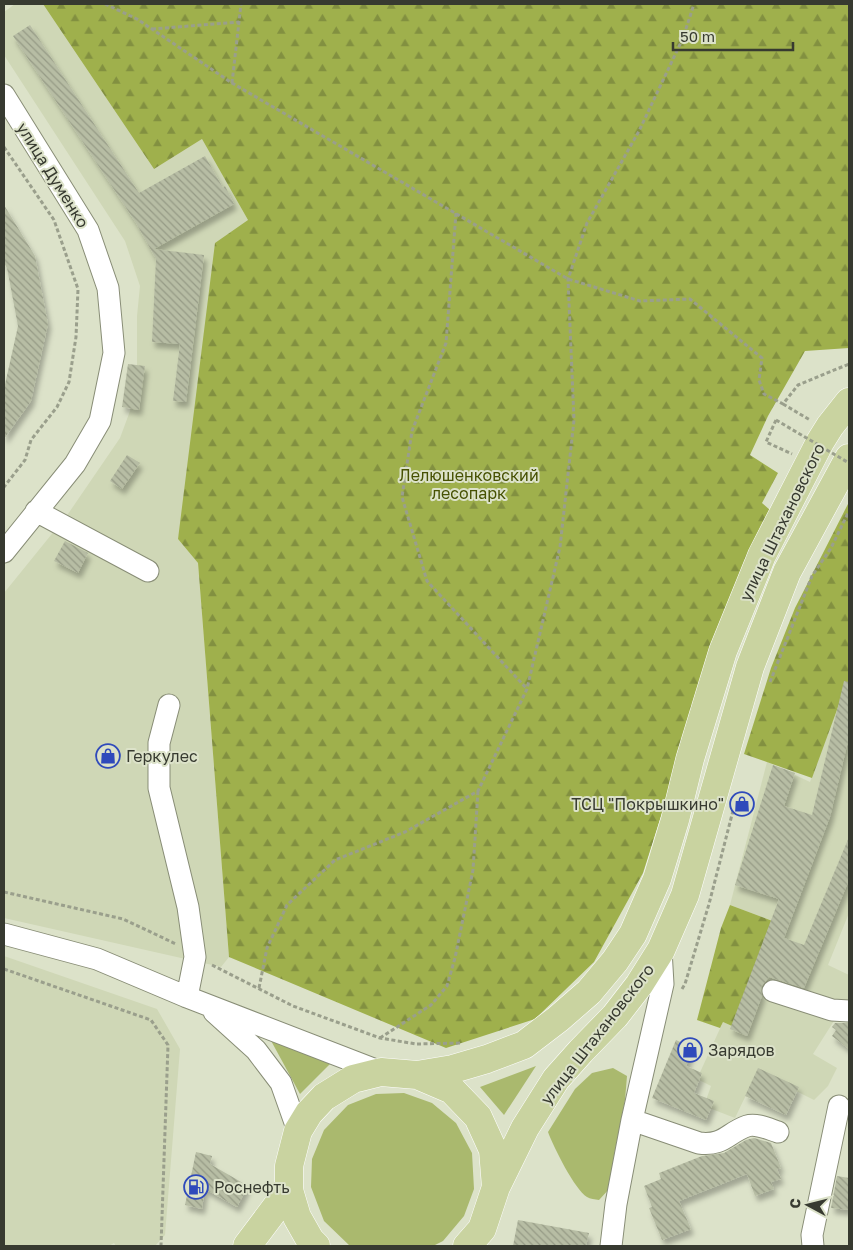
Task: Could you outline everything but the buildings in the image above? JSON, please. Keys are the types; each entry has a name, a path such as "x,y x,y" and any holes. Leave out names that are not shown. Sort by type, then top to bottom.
{"main road":[{"name":"улица Штахановского","path":"417,1074 454,1069 524,1045 589,992 615,961 633,934 657,879 723,651 767,547 820,442 849,402"},
{"name":"улица Штахановского","path":"479,1240 496,1187 525,1128 556,1079 615,1016 639,985 661,950 685,895 750,667 787,572 849,458"},
{"path":"316,1246 310,1240 297,1217 289,1190 289,1166 298,1132 309,1113 324,1097 353,1079 381,1072 417,1074 452,1090 478,1117 493,1150 496,1187"},
{"path":"247,1246 289,1190"}],"street":[{"name":"улица Думенко","path":"4,95 88,230 108,288 114,353 100,421 75,464 36,511 11,528 4,552"},
{"path":"36,511 148,571"},
{"path":"169,704 159,743 159,788 188,907 195,957 196,1000 256,1050 281,1083 298,1132"},
{"path":"4,934 97,960 381,1072"},
{"path":"611,1246 616,1204 632,1120 663,984 661,950"},
{"path":"773,991 832,1010 849,1011"},
{"path":"813,1246 812,1235 839,1106"},
{"path":"632,1120 710,1145 748,1126 760,1126 778,1132"}],"path":[{"path":"105,4 137,19 232,83 568,279 640,301 690,299 762,358 760,380 764,394 815,423"},
{"path":"232,83 241,4"},
{"path":"463,1043 416,1044 380,1038 431,1005 447,986 455,958 473,870 478,791 527,689 560,547 574,420 568,279 587,223 639,131 683,38 694,4"},
{"path":"152,29 239,22"},
{"path":"4,147 54,220 78,289 76,337 68,382 56,407 31,440 25,460 4,487"},
{"path":"456,213 446,343 412,431 402,497 427,581 527,689"},
{"path":"783,404 798,385 849,364"},
{"path":"795,456 766,442 776,420 849,463"},
{"path":"805,439 810,431"},
{"path":"767,688 812,576 831,548 849,511"},
{"path":"259,988 267,948 287,905 336,860 405,832 478,791"},
{"path":"680,992 685,984 709,904 737,799"},
{"path":"4,970 151,1020 168,1045 161,1246"}],"shaded area":[{"name":"Геркулес","path":"15,4 43,4 154,169 202,139 248,220 178,539 198,563 229,957 221,967 4,918 4,593 68,514 120,438 130,411 137,370 137,316 140,286 125,241 4,55 4,12"},
{"path":"845,687 849,688 849,913 828,965 849,975 849,1005 844,1005 813,1054 837,1068 828,1086 814,1100 772,1079 746,1095 735,1118 704,1106 711,1086 697,1079 723,1022 732,1026 775,922 730,905 767,762 810,782"},
{"path":"4,956 157,1009 180,1049 165,1235 155,1246 116,1246 114,1243 109,1246 4,1246"}],"green space":[{"name":"Лелюшенковский лесопарк","path":"43,4 849,4 849,348 805,351 768,416 750,455 778,473 762,503 770,510 733,589 643,873 594,962 535,1019 446,1048 229,957 198,563 178,539 215,243 248,220 202,139 154,169"},
{"path":"849,502 849,688 845,688 812,778 744,754 771,668 795,608"},
{"path":"730,905 775,922 732,1026 723,1022 720,1028 697,1020 721,928"},
{"path":"269,1037 330,1064 300,1094"},
{"path":"536,1066 504,1115 480,1087"},
{"path":"613,1068 627,1076 625,1100 614,1155 610,1188 599,1200 591,1199 582,1193 571,1177 559,1157 548,1132 575,1089 592,1073"},
{"path":"404,1093 432,1103 456,1123 472,1153 474,1189 464,1216 443,1241 433,1246 350,1246 324,1221 311,1187 312,1159 324,1130 348,1105 376,1094"}],"place":[{"name":"Геркулес","path":"108,756"},
{"name":"ТСЦ \"Покрышкино\"","path":"742,804"},
{"name":"Зарядов","path":"690,1050"},
{"name":"Роснефть","path":"196,1187"}]}
